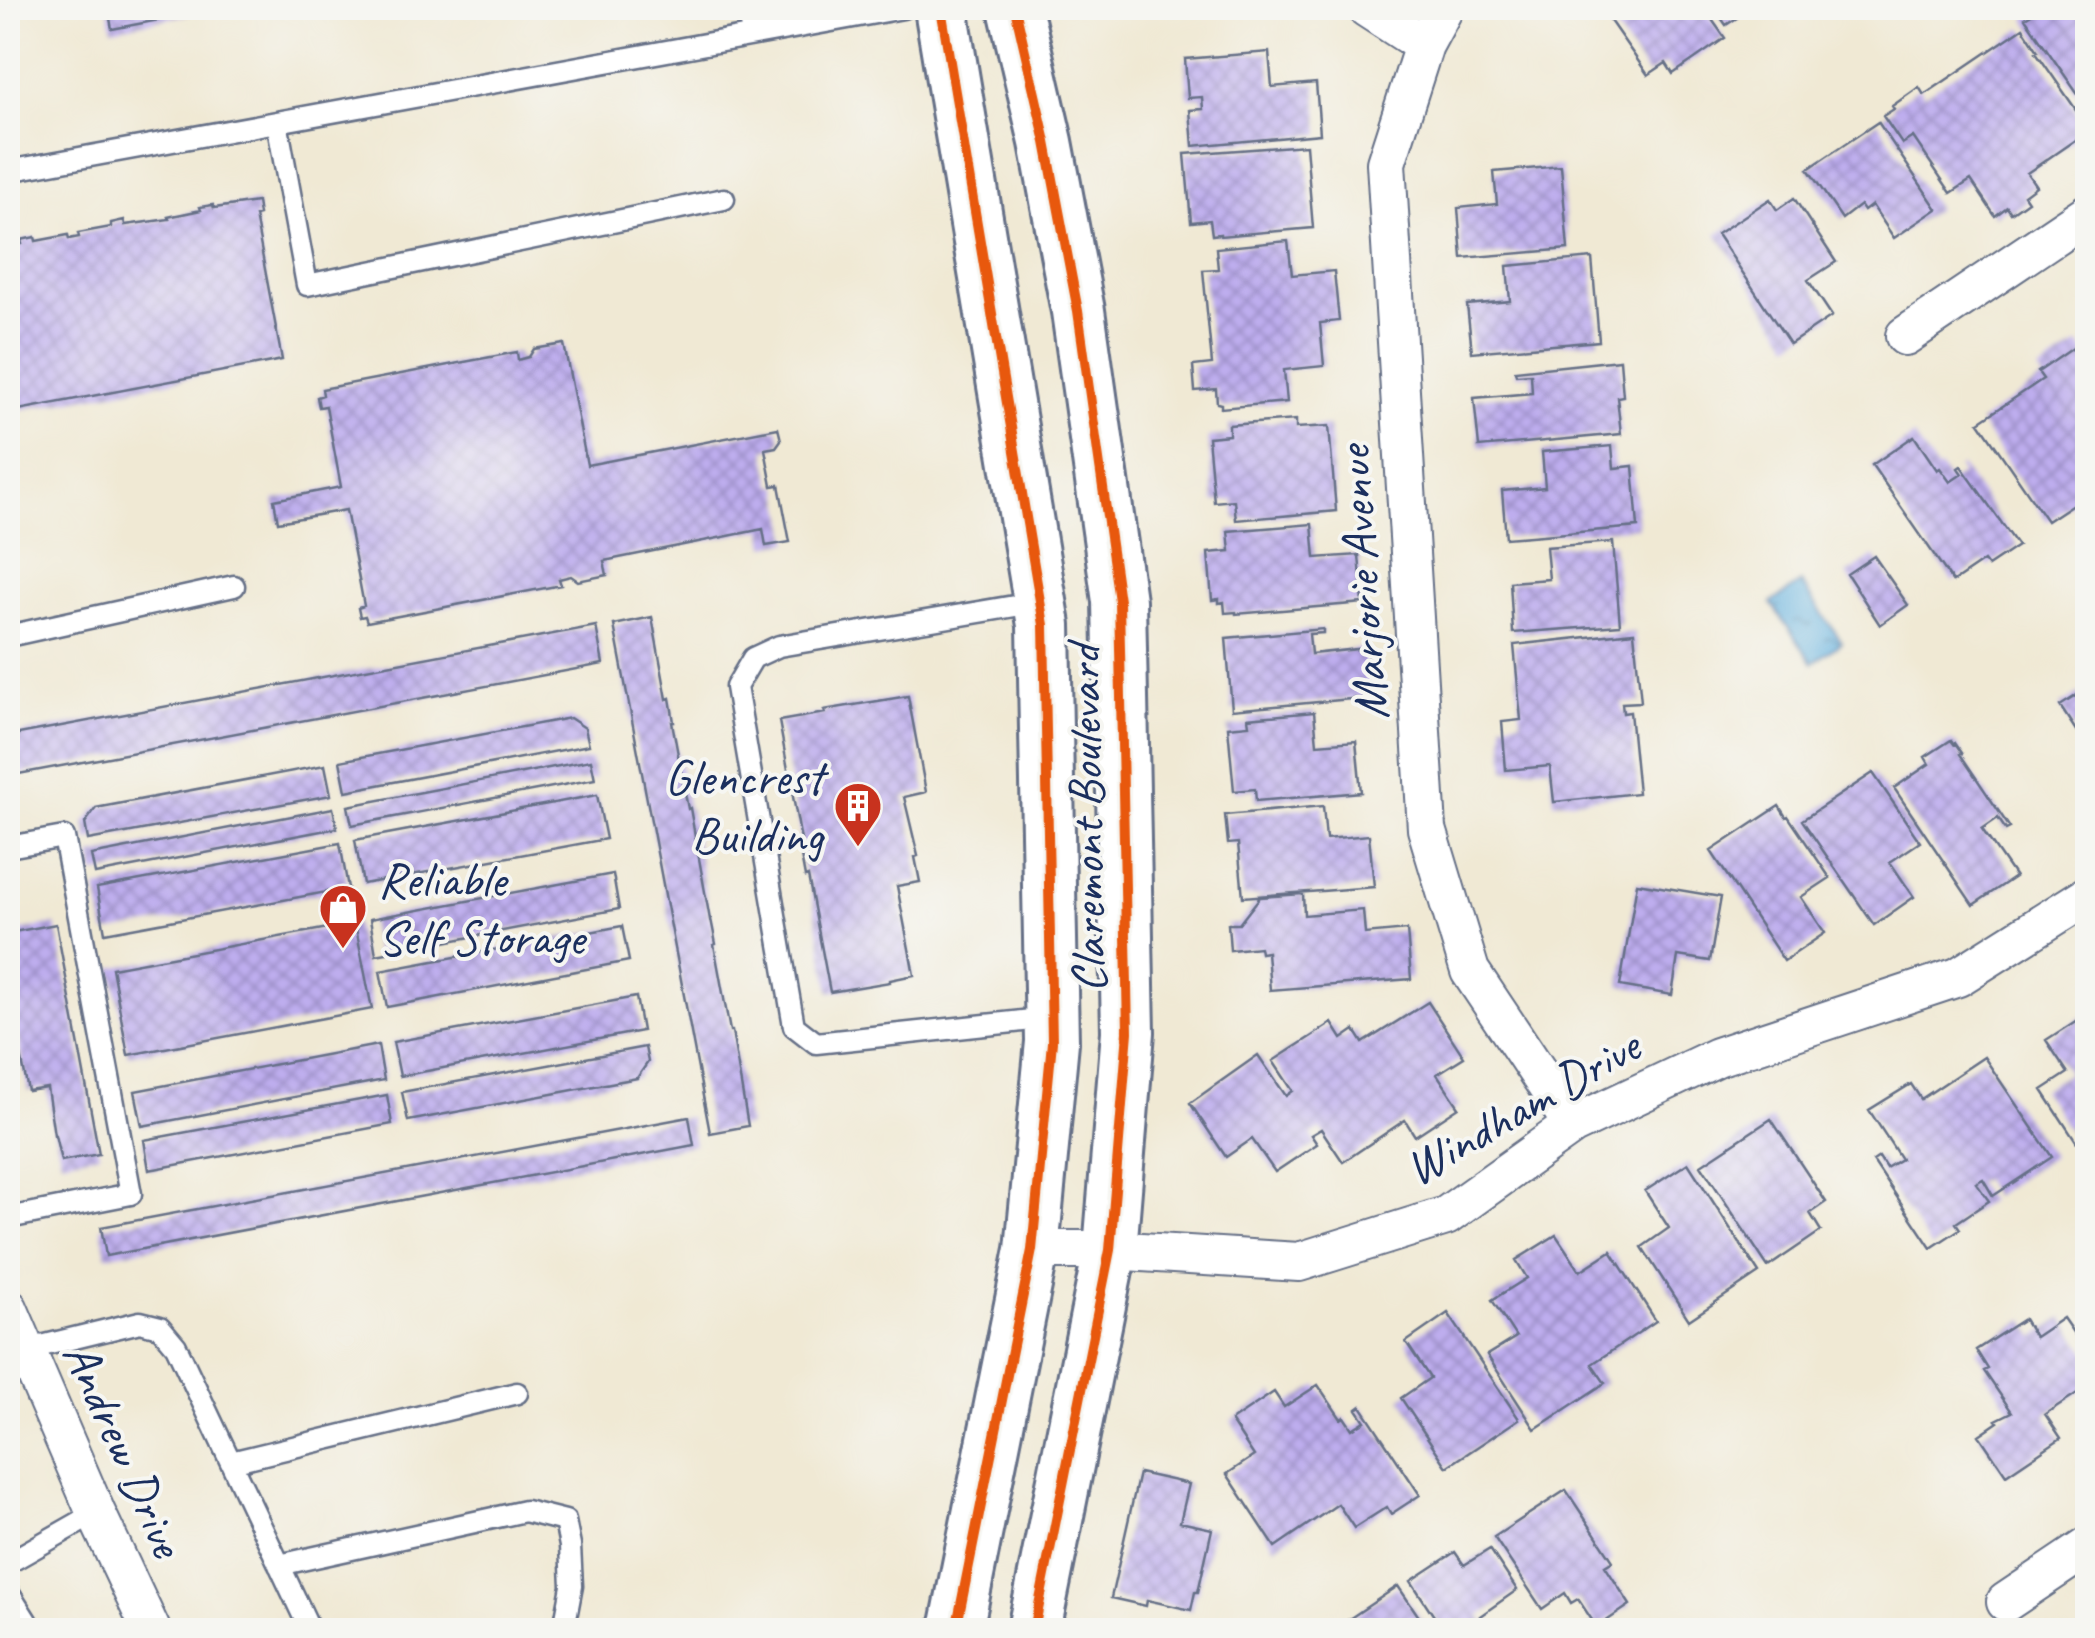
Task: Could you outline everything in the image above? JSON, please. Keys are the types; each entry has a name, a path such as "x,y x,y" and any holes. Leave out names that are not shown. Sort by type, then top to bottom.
{"main road":[{"name":"Claremont Boulevard","path":"941,8 1044,625 1052,1042 1032,1250 956,1630"},
{"name":"Claremont Boulevard","path":"1015,8 1046,142 1074,294 1119,601 1128,1032 1110,1250 1034,1630"}],"street":[{"path":"1366,8 1424,45"},
{"name":"Marjorie Avenue","path":"1444,8 1424,45 1386,163 1427,829 1470,971 1573,1125"},
{"path":"1904,336 2088,213"},
{"name":"Windham Drive","path":"1032,1250 1110,1250 1300,1262 1446,1216 1573,1125 1717,1057 1958,977 2088,894"},
{"name":"Andrew Drive","path":"8,1308 150,1630"},
{"path":"2006,1602 2088,1547"}],"lane":[{"path":"746,8 753,35"},
{"path":"8,171 902,8"},
{"path":"277,122 308,285 724,198"},
{"path":"8,636 234,586"},
{"path":"1040,602 780,646 753,658 736,687 794,1026 816,1044 1051,1018"},
{"path":"8,847 64,837 131,1194 8,1218"},
{"path":"26,1350 140,1322 160,1327 176,1346 310,1630"},
{"path":"231,1462 516,1394"},
{"path":"279,1565 525,1511 565,1522 572,1586 564,1628 554,1630"},
{"path":"8,1563 96,1513"},
{"path":"8,1592 32,1630"}],"water":[{"path":"1801,583 1842,642 1813,663 1771,603"}],"building":[{"path":"108,8 216,8 216,9 112,29"},
{"path":"1617,8 1752,8 1726,25 1715,9 1708,14 1725,38 1673,74 1666,63 1648,75 1606,15"},
{"path":"2041,8 2088,8 2088,109 2025,18"},
{"path":"2023,28 2088,131 2027,173 2036,186 2024,195 2028,201 2011,213 2007,207 1995,216 1971,180 1951,193 1913,137 1902,144 1883,116 1919,87 1924,95"},
{"path":"1269,52 1272,87 1316,83 1320,134 1193,146 1190,110 1203,109 1202,97 1188,98 1185,59"},
{"path":"1878,122 1937,209 1894,238 1872,205 1864,211 1860,205 1842,219 1808,169"},
{"path":"1306,145 1313,228 1220,236 1212,235 1210,220 1191,222 1185,154"},
{"path":"1561,166 1568,249 1462,258 1458,208 1497,204 1494,172"},
{"path":"1794,198 1836,262 1808,280 1832,316 1790,344 1717,234 1770,199 1777,210"},
{"path":"257,202 259,215 255,216 282,360 8,412 8,247 35,237 36,241 68,235 69,239 79,237 78,233 111,227 111,223 124,220 125,225 169,219 201,210 200,207"},
{"path":"1288,241 1292,275 1334,271 1339,321 1320,323 1324,366 1284,370 1287,402 1221,408 1216,389 1195,391 1193,366 1212,364 1203,270 1218,269 1216,248"},
{"path":"1592,258 1599,341 1472,352 1467,305 1510,301 1507,266"},
{"path":"564,344 587,465 778,428 781,440 776,447 765,449 772,486 779,485 790,542 766,546 763,529 604,561 607,575 578,581 571,576 559,579 561,585 367,622 365,616 360,617 358,608 364,606 346,510 278,522 274,500 341,487 326,406 319,407 317,397 323,395 322,389 517,352 518,360 529,357 534,349"},
{"path":"2079,344 2088,357 2088,494 2047,521 1979,422 2043,379 2038,372"},
{"path":"1620,360 1623,396 1617,397 1621,434 1479,447 1474,398 1532,393 1531,374 1516,375 1515,371"},
{"path":"1296,420 1296,428 1329,426 1336,511 1236,520 1234,500 1214,502 1208,437 1229,435 1229,425"},
{"path":"1914,436 1950,482 1962,474 1958,468 1961,466 2018,546 1988,566 1984,561 1953,582 1872,465"},
{"path":"1612,446 1614,468 1633,466 1638,527 1506,538 1502,491 1545,487 1542,452"},
{"path":"1312,524 1315,558 1359,555 1363,603 1236,614 1225,613 1224,602 1212,600 1208,553 1230,551 1228,531"},
{"path":"1613,542 1620,625 1513,633 1510,582 1549,579 1546,547"},
{"path":"1874,556 1908,605 1880,625 1847,574"},
{"path":"652,617 748,1126 710,1133 614,625"},
{"path":"596,626 603,664 8,776 8,736"},
{"path":"1323,629 1323,633 1309,634 1311,654 1367,648 1372,697 1232,710 1226,638"},
{"path":"1634,632 1641,702 1622,703 1623,713 1630,712 1638,793 1554,802 1550,766 1506,770 1502,722 1521,720 1514,645"},
{"path":"2088,688 2088,749 2060,706"},
{"name":"Glencrest Building","path":"908,696 926,792 904,797 920,882 897,886 914,975 830,992 798,840 779,721"},
{"path":"1314,712 1317,744 1356,741 1361,792 1256,801 1255,789 1234,791 1228,727 1249,725 1248,718"},
{"path":"570,718 585,728 589,745 346,791 340,761"},
{"path":"1951,740 2010,828 2006,830 1998,818 1982,829 2015,877 1973,905 1894,788 1929,764 1925,757"},
{"path":"591,760 595,779 352,825 348,806"},
{"path":"325,765 331,795 88,840 85,823 96,808"},
{"path":"1873,773 1920,842 1890,862 1914,897 1874,925 1802,820"},
{"path":"597,795 606,839 363,884 355,840"},
{"path":"1323,806 1326,839 1369,835 1374,887 1243,897 1238,843 1228,844 1225,815"},
{"path":"1779,806 1830,878 1801,897 1825,933 1784,961 1711,851"},
{"path":"333,808 337,828 95,874 91,855"},
{"path":"340,843 348,888 105,933 97,888"},
{"path":"613,874 619,909 376,955 370,919"},
{"path":"1637,883 1721,897 1710,961 1678,956 1672,995 1620,986"},
{"path":"1303,894 1304,915 1363,910 1365,934 1407,930 1411,979 1270,990 1267,952 1260,953 1259,947 1230,950 1228,924 1239,924 1260,897"},
{"path":"355,923 372,1009 128,1055 112,968"},
{"path":"56,924 99,1154 61,1161 47,1088 28,1091 17,1035 8,1037 8,933"},
{"path":"622,926 629,961 387,1007 380,971"},
{"path":"636,997 642,1031 400,1076 393,1042"},
{"path":"1428,1002 1464,1057 1437,1074 1459,1107 1415,1136 1405,1120 1343,1162 1321,1129 1311,1135 1317,1144 1275,1172 1252,1139 1226,1157 1190,1103 1258,1055 1286,1096 1293,1091 1273,1061 1332,1023 1342,1039 1355,1030 1363,1043"},
{"path":"2088,1013 2088,1138 2078,1145 2042,1090 2068,1073 2046,1040"},
{"path":"378,1045 384,1080 142,1126 135,1091"},
{"path":"645,1047 648,1062 637,1078 408,1121 402,1092"},
{"path":"1984,1057 2052,1157 1993,1196 1983,1179 1976,1183 1989,1201 1956,1223 1960,1229 1931,1248 1873,1161 1879,1157 1886,1168 1901,1159 1869,1110 1911,1084 1921,1099"},
{"path":"387,1095 392,1124 149,1170 144,1140"},
{"path":"689,1117 694,1145 106,1256 101,1227"},
{"path":"1771,1119 1826,1202 1810,1213 1821,1231 1768,1267 1701,1165"},
{"path":"1688,1163 1759,1273 1689,1320 1642,1247 1669,1228 1645,1191"},
{"path":"1556,1235 1580,1271 1611,1251 1656,1321 1592,1364 1605,1383 1535,1429 1487,1355 1516,1337 1492,1300 1527,1278 1516,1260"},
{"path":"1448,1313 1519,1419 1447,1467 1401,1398 1430,1378 1406,1342"},
{"path":"2063,1318 2088,1354 2088,1386 2045,1414 2061,1438 2006,1475 1979,1435 2012,1412 1984,1371 1988,1369 1976,1350 2024,1319 2035,1337"},
{"path":"1318,1385 1352,1429 1365,1421 1357,1409 1361,1406 1420,1495 1391,1514 1387,1507 1354,1528 1338,1504 1275,1547 1227,1474 1254,1456 1231,1421 1274,1392 1284,1407"},
{"path":"1139,1473 1189,1484 1180,1522 1212,1529 1191,1610 1147,1600 1146,1606 1111,1598"},
{"path":"1566,1490 1613,1561 1605,1566 1630,1605 1593,1630 1587,1628 1594,1623 1578,1599 1571,1603 1565,1593 1542,1609 1494,1537"},
{"path":"1490,1549 1517,1590 1480,1616 1490,1630 1443,1630 1411,1581 1455,1552 1464,1565"},
{"path":"1398,1586 1428,1630 1348,1630 1343,1623"}],"cycle path":[{"path":"941,8 1044,625 1052,1042 1032,1250 956,1630"},
{"path":"1015,8 1046,142 1078,311 1119,601 1128,1032 1110,1250 1034,1630"}],"place":[{"name":"Glencrest Building","path":"858,848"},
{"name":"Reliable Self Storage","path":"343,950"}]}
